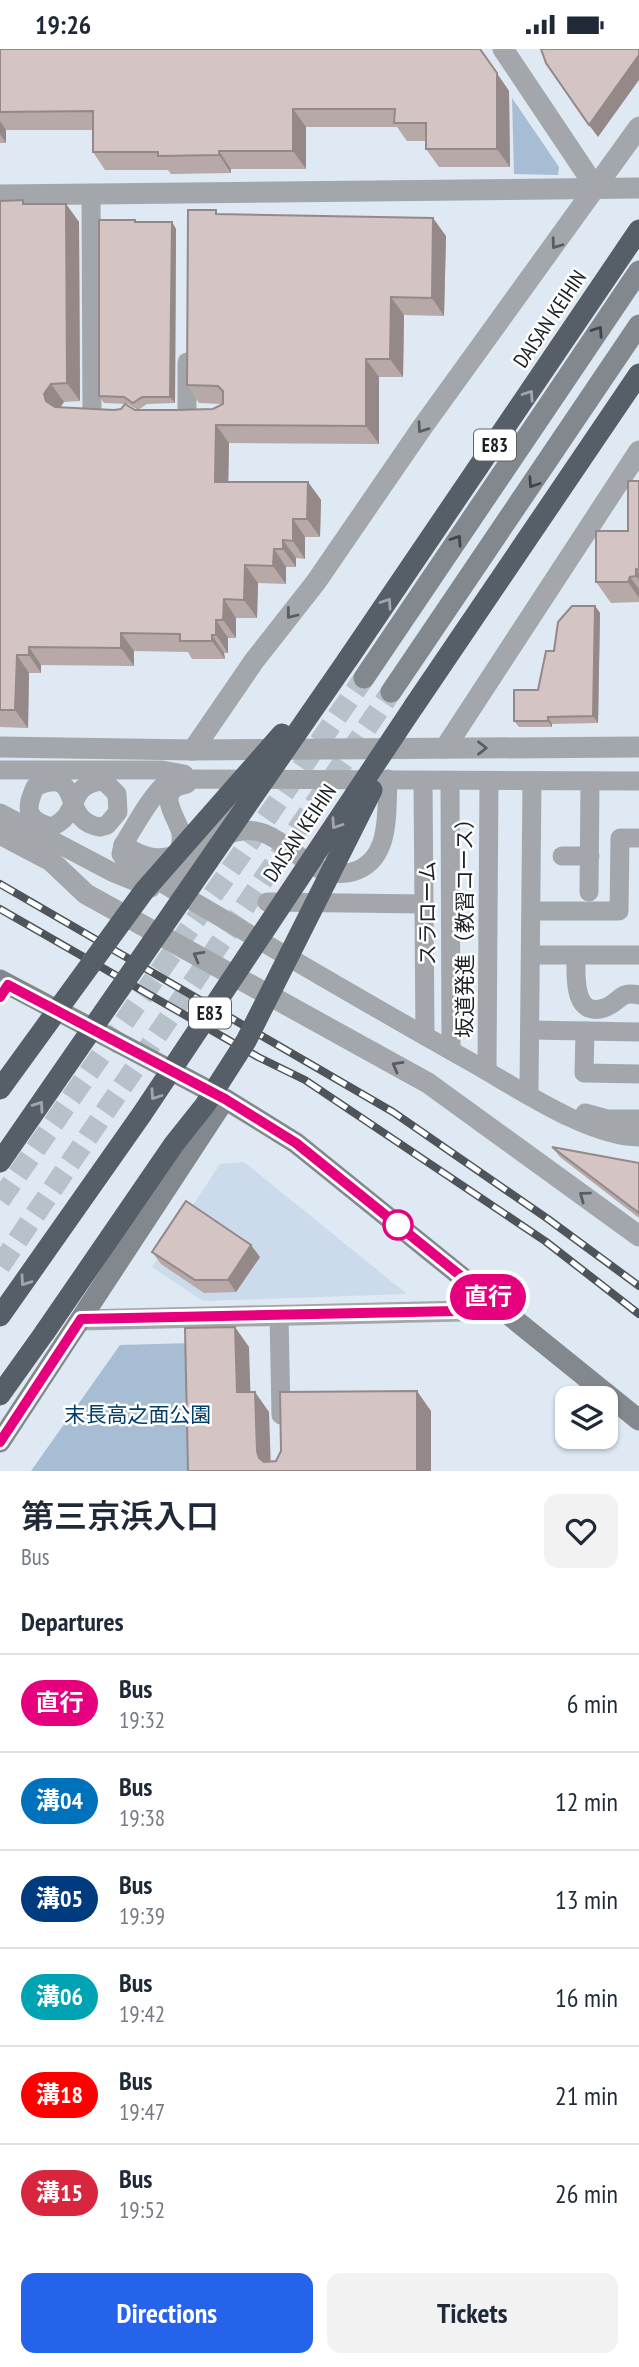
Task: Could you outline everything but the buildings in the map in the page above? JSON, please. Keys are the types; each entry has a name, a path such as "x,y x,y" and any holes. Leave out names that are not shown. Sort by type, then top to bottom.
{"highway":[{"name":"DAISAN KEIHIN","path":"0,1162 348,659 639,230"},
{"name":"DAISAN KEIHIN","path":"0,1316 142,1114 639,374"},
{"path":"0,1089 144,891 348,659"},
{"path":"0,1395 174,1144 205,1105 246,1041 414,706"}],"street":[{"path":"503,49 596,188"},
{"path":"193,750 254,661 316,582 421,429 639,127"},
{"path":"0,195 91,194 189,200 639,188"},
{"path":"364,678 639,271"},
{"path":"391,692 639,325"},
{"path":"445,748 639,451"},
{"path":"0,747 193,750 639,747"},
{"path":"0,834 51,861 86,894 428,1083 639,1236"},
{"path":"3,987 225,1099 296,1143 639,1420"},
{"path":"0,1442 225,1099"},
{"path":"81,1319 503,1310"}],"lane":[{"path":"91,194 92,415"},
{"path":"187,416 188,346"},
{"path":"69,413 115,416"},
{"path":"0,770 162,770 225,779"},
{"path":"227,834 237,830 258,831 273,837 317,868 327,872 355,871 367,866 380,849 385,833 388,779"},
{"path":"172,889 249,780"},
{"path":"74,804 69,791 61,783 48,781 34,787 28,808 37,823 51,827 62,823 74,804 79,790 90,782 104,781 117,794 118,812 107,825 87,825 77,815 74,804"},
{"path":"639,781 168,781 123,845 121,854 126,862 172,889 576,1121 611,1134 639,1137"},
{"path":"423,781 425,1036"},
{"name":"スラローム","path":"450,781 450,1045"},
{"name":"坂道発進（教習コース）","path":"487,1066 489,781"},
{"path":"529,1089 532,781"},
{"path":"589,892 590,781"},
{"path":"123,845 139,854 157,859 178,853 182,841 181,831 169,805 170,795 178,785 207,785 220,792 229,808"},
{"path":"0,802 29,803"},
{"path":"0,813 114,873 213,912"},
{"path":"95,826 95,863"},
{"path":"532,911 619,911 620,838 639,838"},
{"path":"562,856 590,856"},
{"path":"199,874 200,892 213,912"},
{"path":"267,902 424,904"},
{"path":"531,955 639,955"},
{"path":"576,955 576,991 582,1002 592,1009 603,1009 631,993 639,995"},
{"path":"530,1030 639,1032"},
{"path":"585,1031 584,1073 639,1074"},
{"path":"425,1036 450,1045 554,1102 607,1119 639,1119"},
{"path":"279,1315 282,1432"}],"shaded area":[{"path":"244,1162 407,1294 203,1301 152,1267 220,1164"}],"green space":[{"path":"512,98 559,167 558,175 514,174"},
{"name":"末長高之面公園","path":"193,1343 195,1471 31,1471 120,1345"}],"tunnel":[{"path":"0,1200 364,678"},
{"path":"0,1266 391,692"}],"railway":[{"path":"0,884 393,1112 548,1219 639,1286"},
{"path":"0,909 258,1057 305,1080 545,1241 639,1314"}],"bus line":[{"name":"直行","path":"0,997 8,985 225,1099 296,1143 503,1310 81,1319 0,1442"}]}
